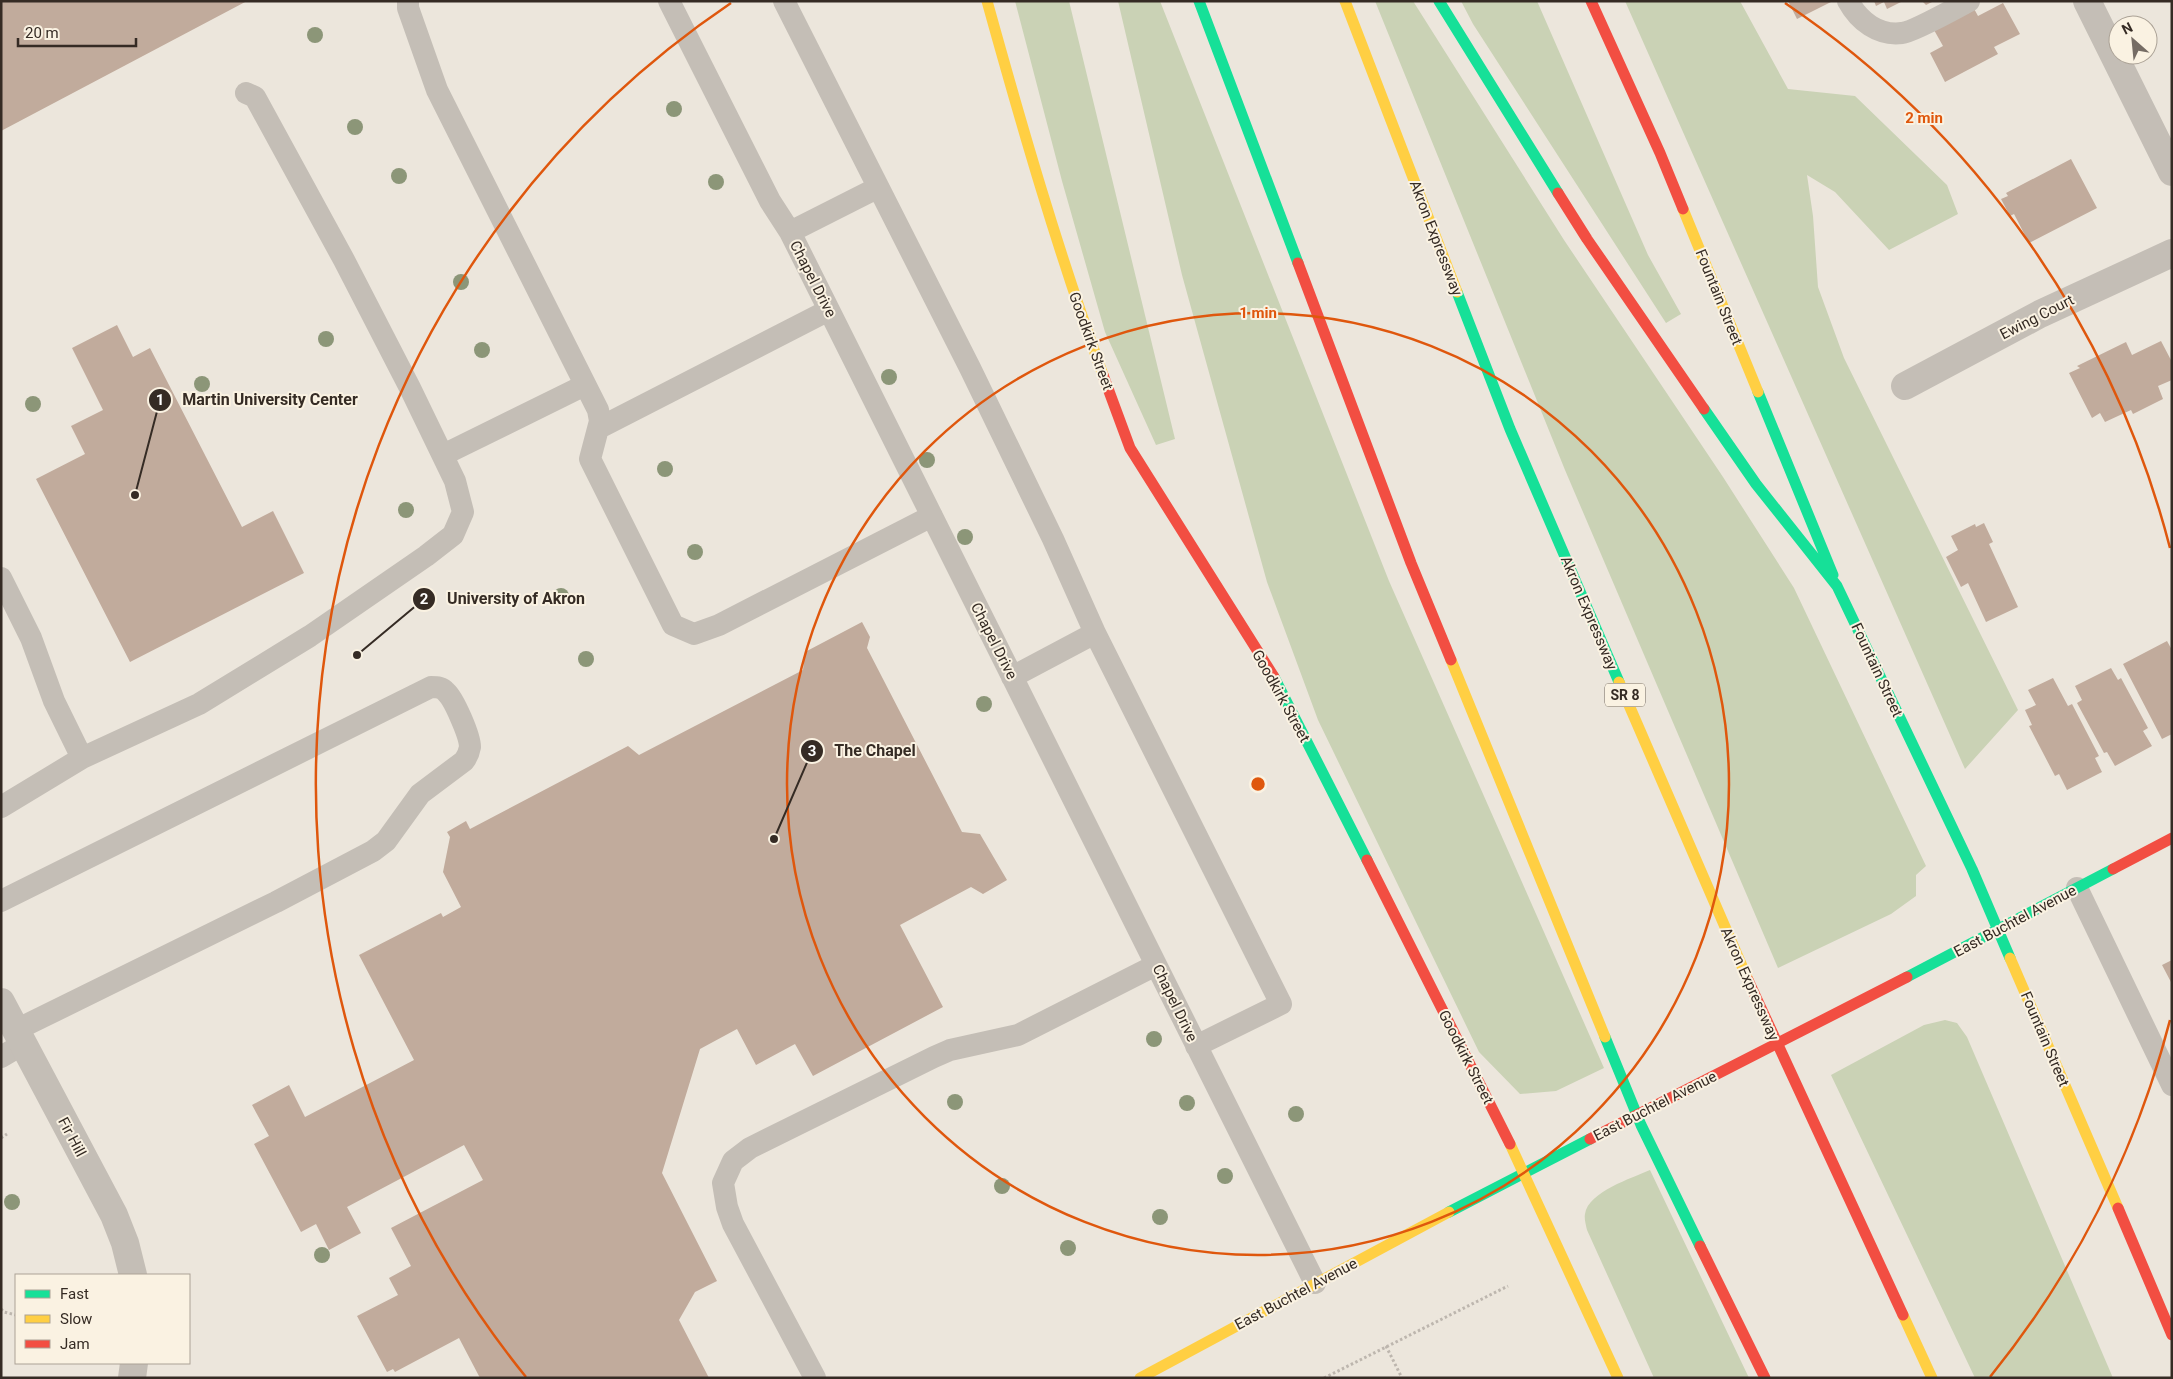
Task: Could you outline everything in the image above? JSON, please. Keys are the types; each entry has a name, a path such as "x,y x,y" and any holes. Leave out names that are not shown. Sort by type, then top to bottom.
{"main road":[{"name":"Goodkirk Street","path":"987,1 1036,175 1072,291 1130,448 1274,677 1525,1173 1618,1378"},
{"path":"1199,1 1411,563 1640,1126 1765,1378"},
{"name":"Akron Expressway","path":"1345,1 1514,438 1746,978 1932,1378"},
{"path":"1439,1 1587,239 1756,484 1837,586"},
{"name":"Fountain Street","path":"1591,1 1660,153 1837,586 1972,869 2172,1336"},
{"name":"East Buchtel Avenue","path":"1140,1378 1315,1283 1525,1173 1907,977 2172,838"}],"street":[{"path":"2086,1 2172,172"},
{"name":"Ewing Court","path":"1906,386 2040,314 2172,254"},
{"name":"Fir Hill","path":"1,1002 14,1044 114,1215 125,1243 133,1274"},
{"path":"132,1378 134,1364"}],"lane":[{"path":"408,1 408,8 437,90 598,410 599,428 594,436 590,458 673,625 694,634 719,625 932,516"},
{"name":"Chapel Drive","path":"669,1 770,201 790,232 1315,1283"},
{"path":"784,1 877,188 970,368 1040,512 1095,633 1281,1004 1196,1046"},
{"path":"1848,1 1861,19 1873,28 1903,33 1969,1"},
{"path":"1,807 82,758 200,704 310,636 426,556 453,535 463,512 456,481 348,269 255,97 246,93"},
{"path":"790,232 877,188"},
{"path":"599,428 829,310"},
{"path":"443,455 585,385"},
{"path":"1,578 31,638 54,701 82,758"},
{"path":"1012,676 1095,633"},
{"path":"1,901 431,688 438,687 445,690 451,697 469,740 468,755 464,761 420,794 386,841 374,851 14,1044"},
{"path":"2077,888 2172,1085"},
{"path":"815,1378 733,1224 723,1183 733,1161 750,1148 934,1057 950,1050 1018,1035 1156,965"}],"path":[{"path":"1,1138 7,1134"},
{"path":"1324,1378 1508,1286"},
{"path":"1,1309 4,1312 15,1315"},
{"path":"1386,1346 1402,1378"}],"green space":[{"path":"1015,1 1069,1 1175,439 1156,445 1105,332 1062,181"},
{"path":"1118,1 1160,1 1389,581 1604,1068 1556,1091 1520,1094 1479,1052 1318,720 1267,582 1182,275"},
{"path":"1375,1 1413,1 1564,240 1723,477 1794,588 1926,866 1916,875 1916,896 1891,914 1778,968 1565,470"},
{"path":"1461,1 1537,1 1648,255 1681,314 1666,323 1473,24"},
{"path":"1625,1 1740,1 1788,89 1855,96 1947,185 1958,214 1889,250 1835,192 1807,175 1813,216 1818,287 1844,358 2018,710 1965,769"},
{"path":"1945,1020 1957,1023 1967,1037 2113,1378 1975,1378 1831,1075 1924,1025"},
{"path":"1650,1170 1749,1378 1654,1378 1587,1230 1585,1218 1588,1206 1602,1193"}],"building":[{"path":"1,1 247,1 1,131"},
{"path":"1788,1 1833,1 1797,19"},
{"path":"1874,1 1903,1 1887,9 1884,2 1876,6"},
{"path":"1922,1 1934,1 1926,5"},
{"path":"2003,3 2020,34 1994,47 1998,54 1945,82 1930,53 1943,46 1934,30 1972,5 1978,16"},
{"path":"2071,159 2097,208 2029,243 2014,214 2010,216 2001,199 2008,196 2006,193"},
{"path":"117,325 133,357 150,348 242,527 273,511 304,573 130,662 36,479 85,454 71,426 103,410 72,348"},
{"path":"2161,341 2172,362 2172,380 2158,386 2163,399 2133,414 2131,410 2105,422 2100,413 2092,418 2069,373 2080,368 2077,366 2126,342 2132,355"},
{"path":"1984,523 1993,542 1989,544 2018,607 1986,622 1968,583 1961,587 1946,557 1958,550 1951,536 1975,524 1976,527"},
{"path":"862,622 870,637 867,648 962,832 980,834 1007,880 983,894 971,887 900,925 943,1007 813,1076 795,1044 756,1065 737,1029 700,1049 662,1173 717,1281 695,1292 679,1320 709,1378 480,1378 459,1338 395,1372 393,1369 387,1372 357,1316 398,1295 389,1278 411,1266 391,1228 483,1180 464,1145 347,1207 361,1233 329,1250 316,1224 301,1232 254,1144 269,1136 252,1105 289,1085 305,1117 414,1060 359,955 441,913 443,917 461,907 443,872 450,837 447,832 466,821 470,829 628,746 639,755 803,670 805,652"},
{"path":"2167,641 2172,650 2172,734 2162,739 2123,664"},
{"path":"2111,668 2118,680 2121,678 2148,728 2143,731 2152,746 2115,766 2107,752 2104,753 2077,703 2082,700 2075,686"},
{"path":"2053,678 2068,706 2072,704 2099,756 2095,758 2102,772 2067,790 2059,774 2055,776 2029,726 2032,725 2025,710 2036,705 2028,690"},
{"path":"2172,960 2172,984 2162,965"}],"traffic: fast":[{"path":"1199,1 1298,263"},
{"path":"1439,1 1558,193"},
{"path":"1457,292 1510,429 1619,682"},
{"path":"1758,392 1833,575"},
{"path":"1704,409 1756,484 1837,586"},
{"path":"1837,586 1972,869 2010,958"},
{"path":"1274,677 1367,860"},
{"path":"1907,977 2113,869"},
{"path":"1605,1037 1641,1125 1700,1246"},
{"path":"1449,1212 1590,1139"}],"traffic: slow":[{"path":"987,1 1041,189 1103,375"},
{"path":"1345,1 1457,292"},
{"path":"1683,209 1758,392"},
{"path":"1451,660 1605,1037"},
{"path":"1619,682 1748,980"},
{"path":"2010,958 2118,1208"},
{"path":"1510,1144 1618,1378"},
{"path":"1140,1378 1449,1212"},
{"path":"1903,1315 1932,1378"}],"traffic: jam":[{"path":"1591,1 1660,153 1683,209"},
{"path":"1558,193 1587,239 1704,409"},
{"path":"1298,263 1411,563 1451,660"},
{"path":"1103,375 1130,448 1274,677"},
{"path":"2113,869 2172,838"},
{"path":"1367,860 1510,1144"},
{"path":"1590,1139 1907,977"},
{"path":"1748,980 1903,1315"},
{"path":"2118,1208 2172,1335"},
{"path":"1700,1246 1765,1378"}],"place":[{"name":"Martin University Center","path":"135,495"},
{"name":"University of Akron","path":"357,655"},
{"name":"The Chapel","path":"774,839"}]}
